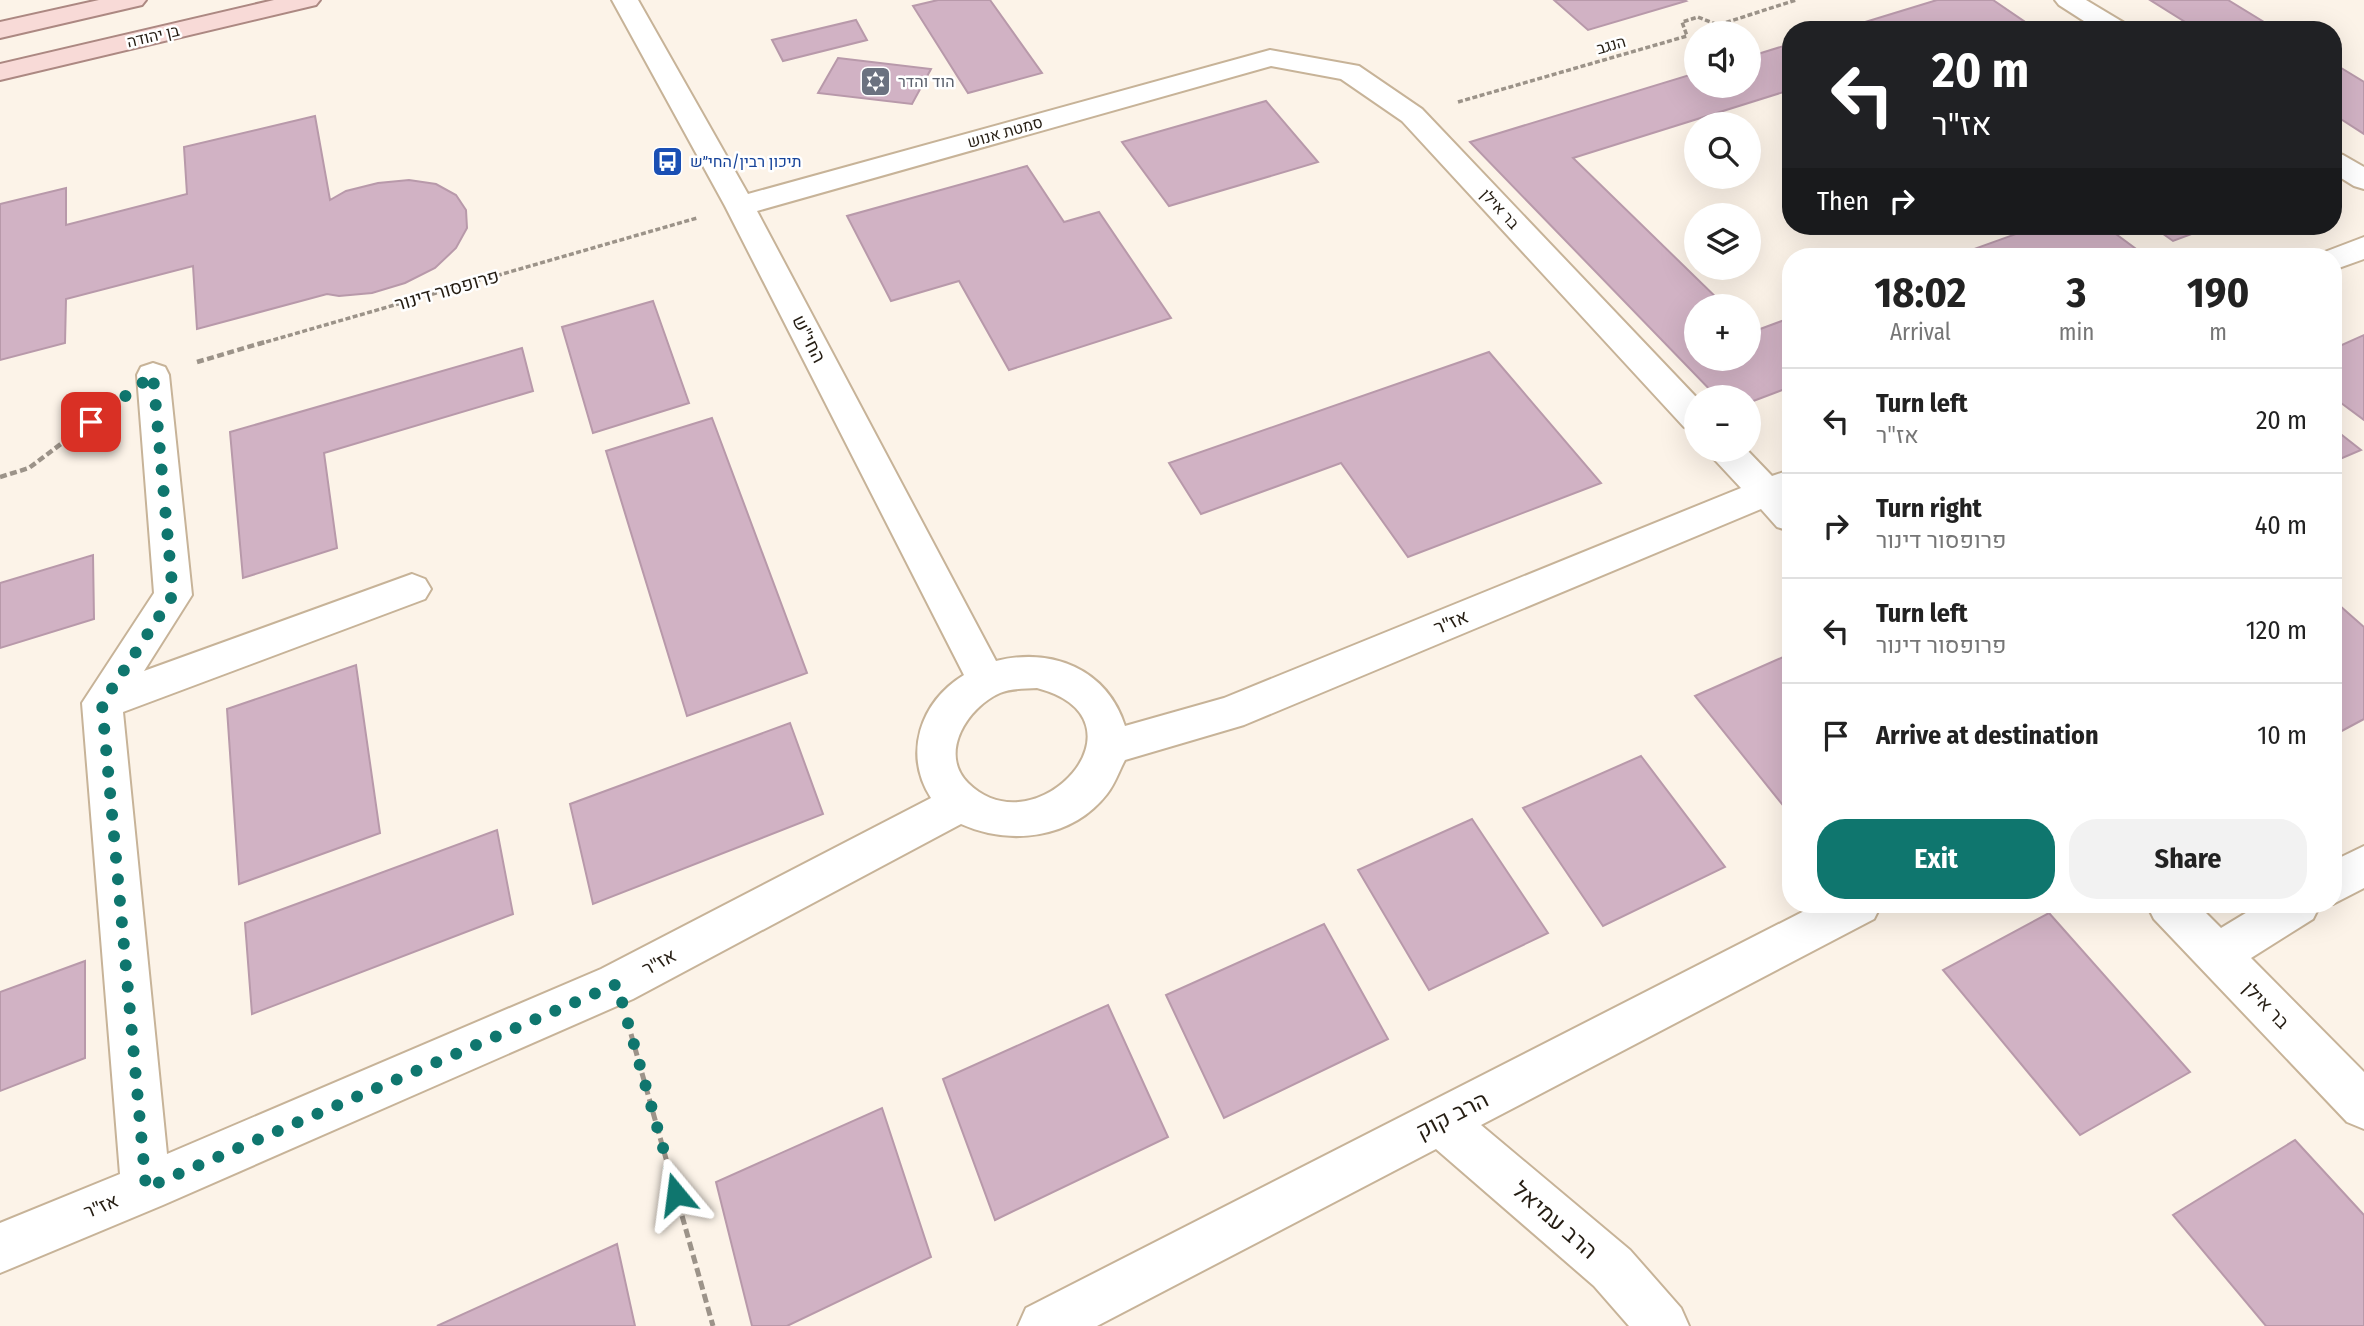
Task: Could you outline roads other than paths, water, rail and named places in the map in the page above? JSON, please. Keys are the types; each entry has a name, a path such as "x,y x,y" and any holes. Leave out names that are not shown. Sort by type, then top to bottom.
{"main road":[{"path":"0,30 133,0"},
{"name":"בן יהודה","path":"0,72 307,0"}],"street":[{"name":"החי\"ש","path":"625,0 740,206 987,681"},
{"path":"2068,0 2102,21"},
{"name":"סמטת אנוש","path":"740,206 1270,58"},
{"name":"בר אילן","path":"1270,58 1349,72 1412,115 1684,405"},
{"path":"2342,167 2364,180"},
{"path":"2342,256 2364,247"},
{"path":"146,1188 102,704 173,595 153,375"},
{"path":"1740,462 1782,498"},
{"name":"אז\"ר","path":"1107,748 1230,713 1782,498"},
{"path":"102,704 412,589"},
{"path":"1037,673 1060,678 1081,689 1097,706 1106,726 1107,748 1100,771 1085,793 1063,809 1038,818 1010,821 983,815 960,804 943,784 935,761 937,737 947,714 964,694 987,681 1011,674 1037,673"},
{"name":"אז\"ר","path":"0,1248 146,1188 617,984 960,804"},
{"path":"2342,878 2364,865"},
{"name":"הרב קוק","path":"1044,1326 1843,913"},
{"name":"בר אילן","path":"2177,913 2364,1105"},
{"path":"2217,954 2285,913"},
{"name":"הרב עמיאל","path":"1440,1121 1612,1268 1663,1326"}],"place":[{"name":"הוד והדר","path":"875,81"},
{"name":"תיכון רבין/החי״ש","path":"667,161"}]}
